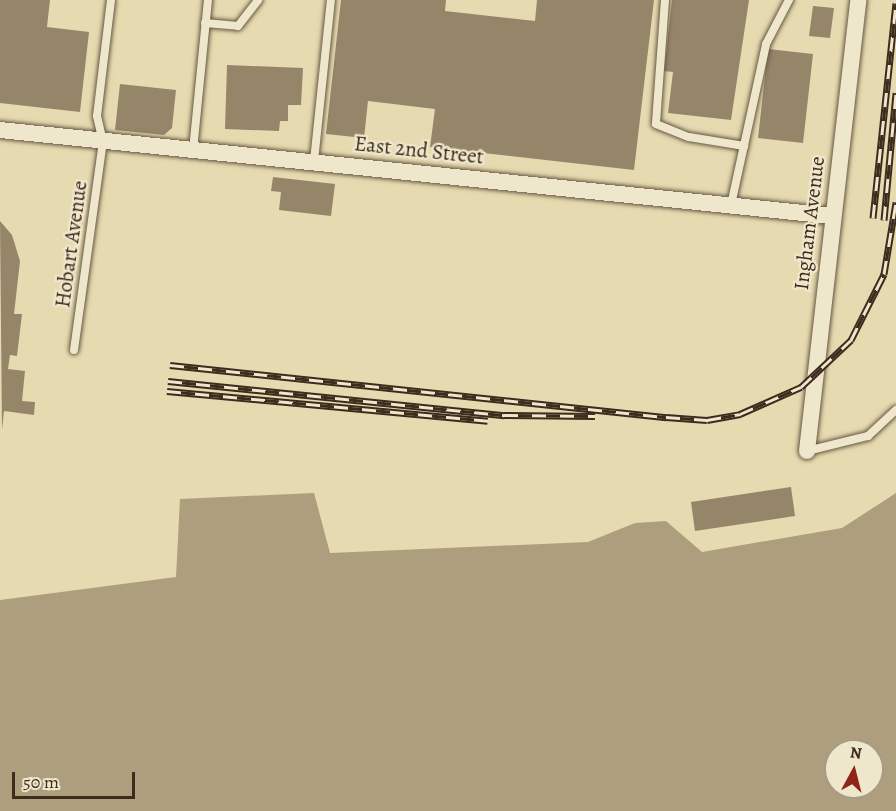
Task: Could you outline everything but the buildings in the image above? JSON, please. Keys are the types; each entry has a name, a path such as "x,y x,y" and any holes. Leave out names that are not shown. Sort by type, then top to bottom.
{"street":[{"name":"Ingham Avenue","path":"807,451 858,0"},
{"name":"East 2nd Street","path":"0,130 832,216"}],"lane":[{"name":"Hobart Avenue","path":"74,350 103,142 97,116 111,0"},
{"path":"192,151 208,0"},
{"path":"206,23 238,26 258,0"},
{"path":"314,161 331,0"},
{"path":"665,0 656,124 689,137 744,146"},
{"path":"731,205 766,44 789,0"},
{"path":"807,451 868,436 896,410"}],"shaded area":[{"path":"314,493 330,553 588,542 635,523 666,521 702,552 842,528 896,493 896,811 0,811 0,600 176,577 180,499"}],"railway":[{"path":"873,218 896,3"},
{"path":"884,220 896,93"},
{"path":"170,365 666,417 707,420 740,414 801,387 851,340 884,274 896,202"},
{"path":"168,381 504,415 595,416"},
{"path":"167,391 488,421"}]}
